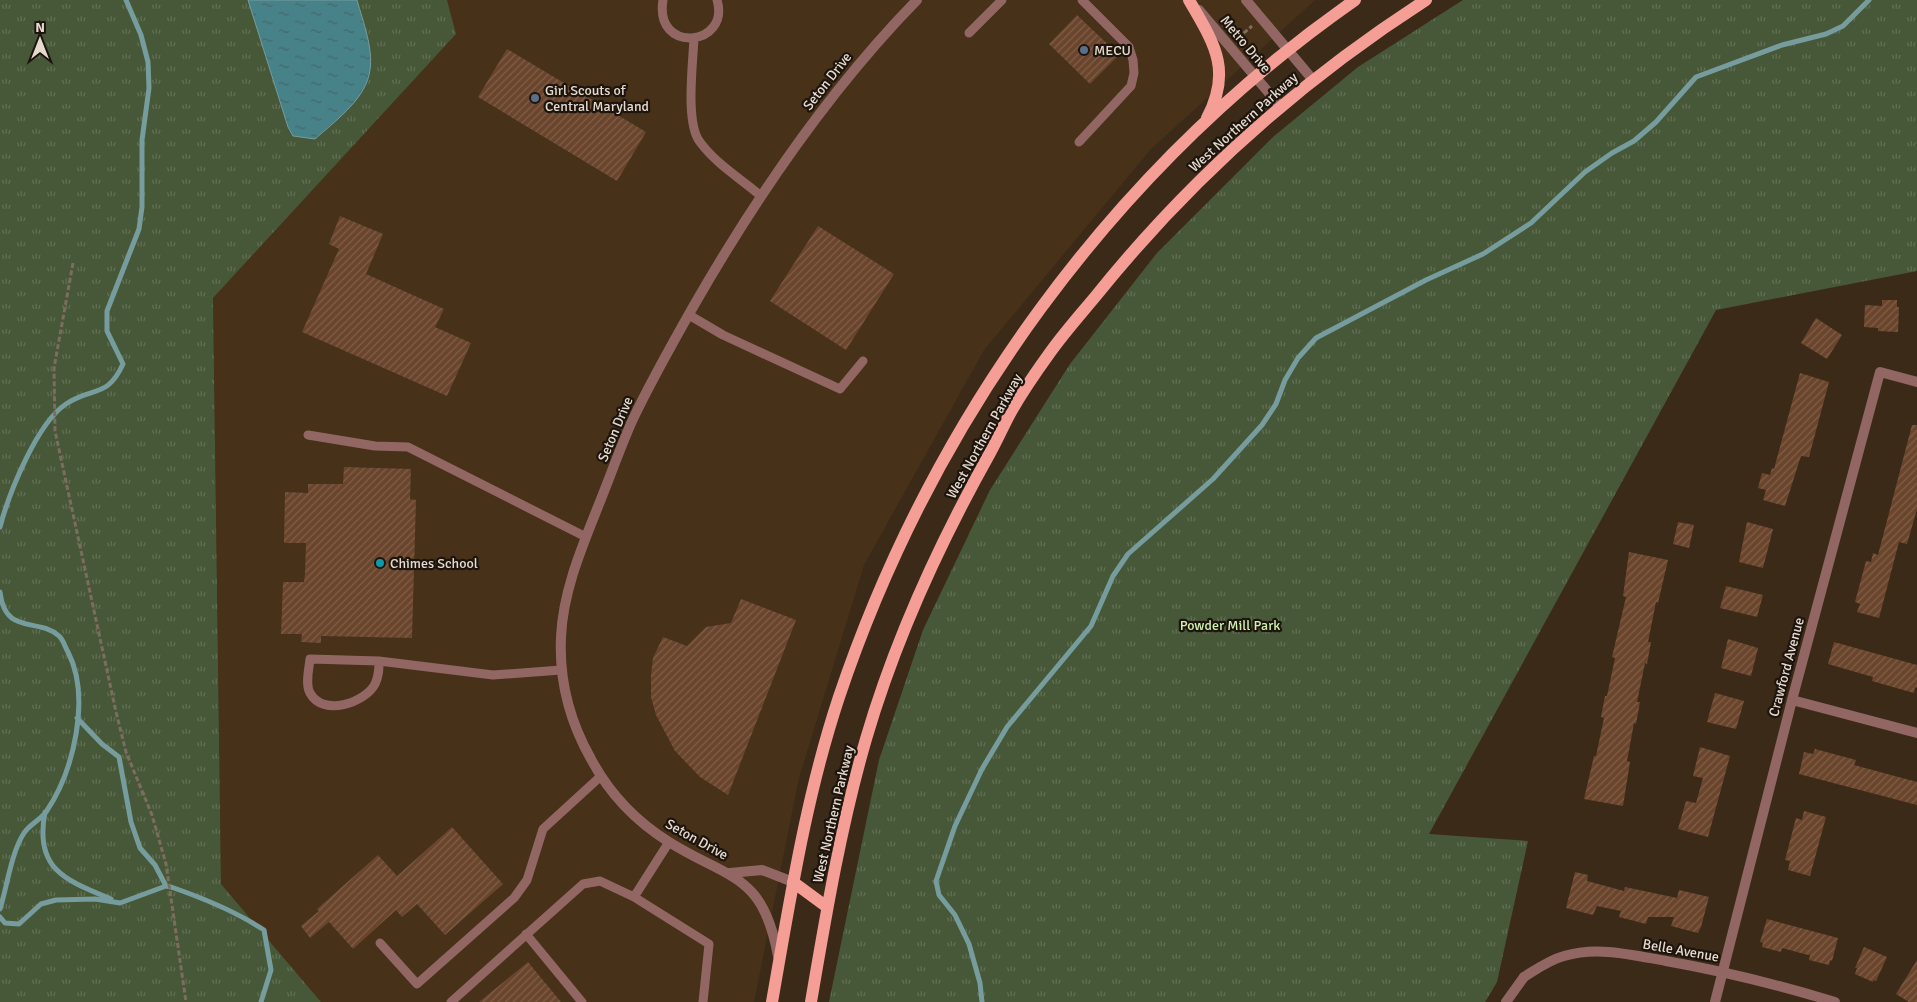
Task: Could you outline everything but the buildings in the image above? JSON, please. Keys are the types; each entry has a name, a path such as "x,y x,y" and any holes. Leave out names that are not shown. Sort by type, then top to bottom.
{"main road":[{"path":"1190,0 1215,46 1218,56 1218,87 1211,110 1203,125"},
{"name":"West Northern Parkway","path":"772,1002 793,882 817,776 838,699 888,566 950,446 1010,350 1055,288 1148,180 1203,125 1288,48 1355,0"},
{"name":"West Northern Parkway","path":"810,1002 827,907 854,783 867,736 894,659 943,542 1012,410 1051,351 1124,261 1218,161 1280,106 1313,80 1375,33 1426,0"},
{"path":"793,882 827,907"}],"street":[{"name":"Seton Drive","path":"779,962 768,916 760,901 730,873 669,842 626,808 601,776 574,722 561,670 561,637 566,599 586,537 632,420 689,315 761,196 851,72 918,0"},
{"name":"Metro Drive","path":"1190,0 1280,106"},
{"name":"Metro Drive","path":"1246,0 1313,80"},
{"name":"Crawford Avenue","path":"1715,1002 1792,700 1880,372 1917,382"},
{"path":"1792,700 1917,733"},
{"name":"Seton Drive","path":"730,873 762,870 793,882"},
{"name":"Belle Avenue","path":"1506,1002 1524,977 1544,964 1564,956 1588,952 1614,952 1722,971 1835,1002"}],"lane":[{"path":"663,0 662,16 666,26 683,38 694,38 706,34 714,27 720,7 717,0"},
{"path":"969,34 1002,0"},
{"path":"1079,142 1131,86 1134,73 1133,60 1128,47 1082,0"},
{"path":"694,38 692,110 698,141 761,196"},
{"path":"689,315 723,335 840,389 863,361"},
{"path":"308,435 375,446 408,447 586,537"},
{"path":"379,661 379,675 375,684 367,694 356,702 344,705 327,704 317,701 310,694 308,687 310,659 379,661 493,675 561,670"},
{"path":"380,943 417,984 514,898 527,880 543,828 601,776"},
{"path":"634,897 669,842"},
{"path":"451,1002 582,884 600,881 634,897 709,944 703,1002"},
{"path":"526,934 582,1002"}],"path":[{"path":"1238,38 1254,24"},
{"path":"73,263 54,368 55,431 126,752 152,815 166,864 186,1002"}],"shaded area":[{"path":"447,0 1315,0 1150,150 984,350 864,565 799,778 754,1002 321,1002 221,884 213,298 456,34"}],"green space":[{"path":"0,0 447,0 456,34 213,298 221,884 321,1002 0,1002"},
{"name":"Powder Mill Park","path":"1463,0 1917,0 1917,271 1716,310 1429,834 1528,841 1497,982 1485,1002 829,1002 879,760 923,630 990,490 1070,364 1157,253 1273,137 1358,67"}],"water":[{"path":"248,0 357,0 369,47 370,66 366,85 361,94 339,118 315,139 293,136 288,127"}],"waterway":[{"path":"0,527 17,478 45,426 55,413 66,404 105,387 117,375 123,364 107,331 107,311 139,229 142,207 142,140 149,88 148,62 141,35 126,0"},
{"path":"982,1002 980,983 969,944 955,915 939,895 936,881 955,826 982,769 1007,727 1091,626 1113,576 1128,554 1213,479 1262,425 1276,404 1285,380 1298,358 1316,338 1426,280 1483,254 1531,223 1585,172 1612,153 1634,141 1656,122 1696,77 1782,45 1826,34 1843,26 1869,0"},
{"path":"0,592 3,606 8,615 23,623 51,630 62,639 75,670 79,712 76,734 64,776 46,812 26,830 20,841 0,909"},
{"path":"77,718 102,744 119,757 131,822 140,848 155,865 166,886"},
{"path":"45,812 44,847 49,860 67,878 111,899"},
{"path":"0,917 5,923 19,924 41,904 56,900 95,899 120,903 166,886 171,887 219,905 264,930 271,970 261,1002"}],"place":[{"name":"MECU","path":"1084,50"},
{"name":"Girl Scouts of Central Maryland","path":"535,98"},
{"name":"Chimes School","path":"380,563"}]}
